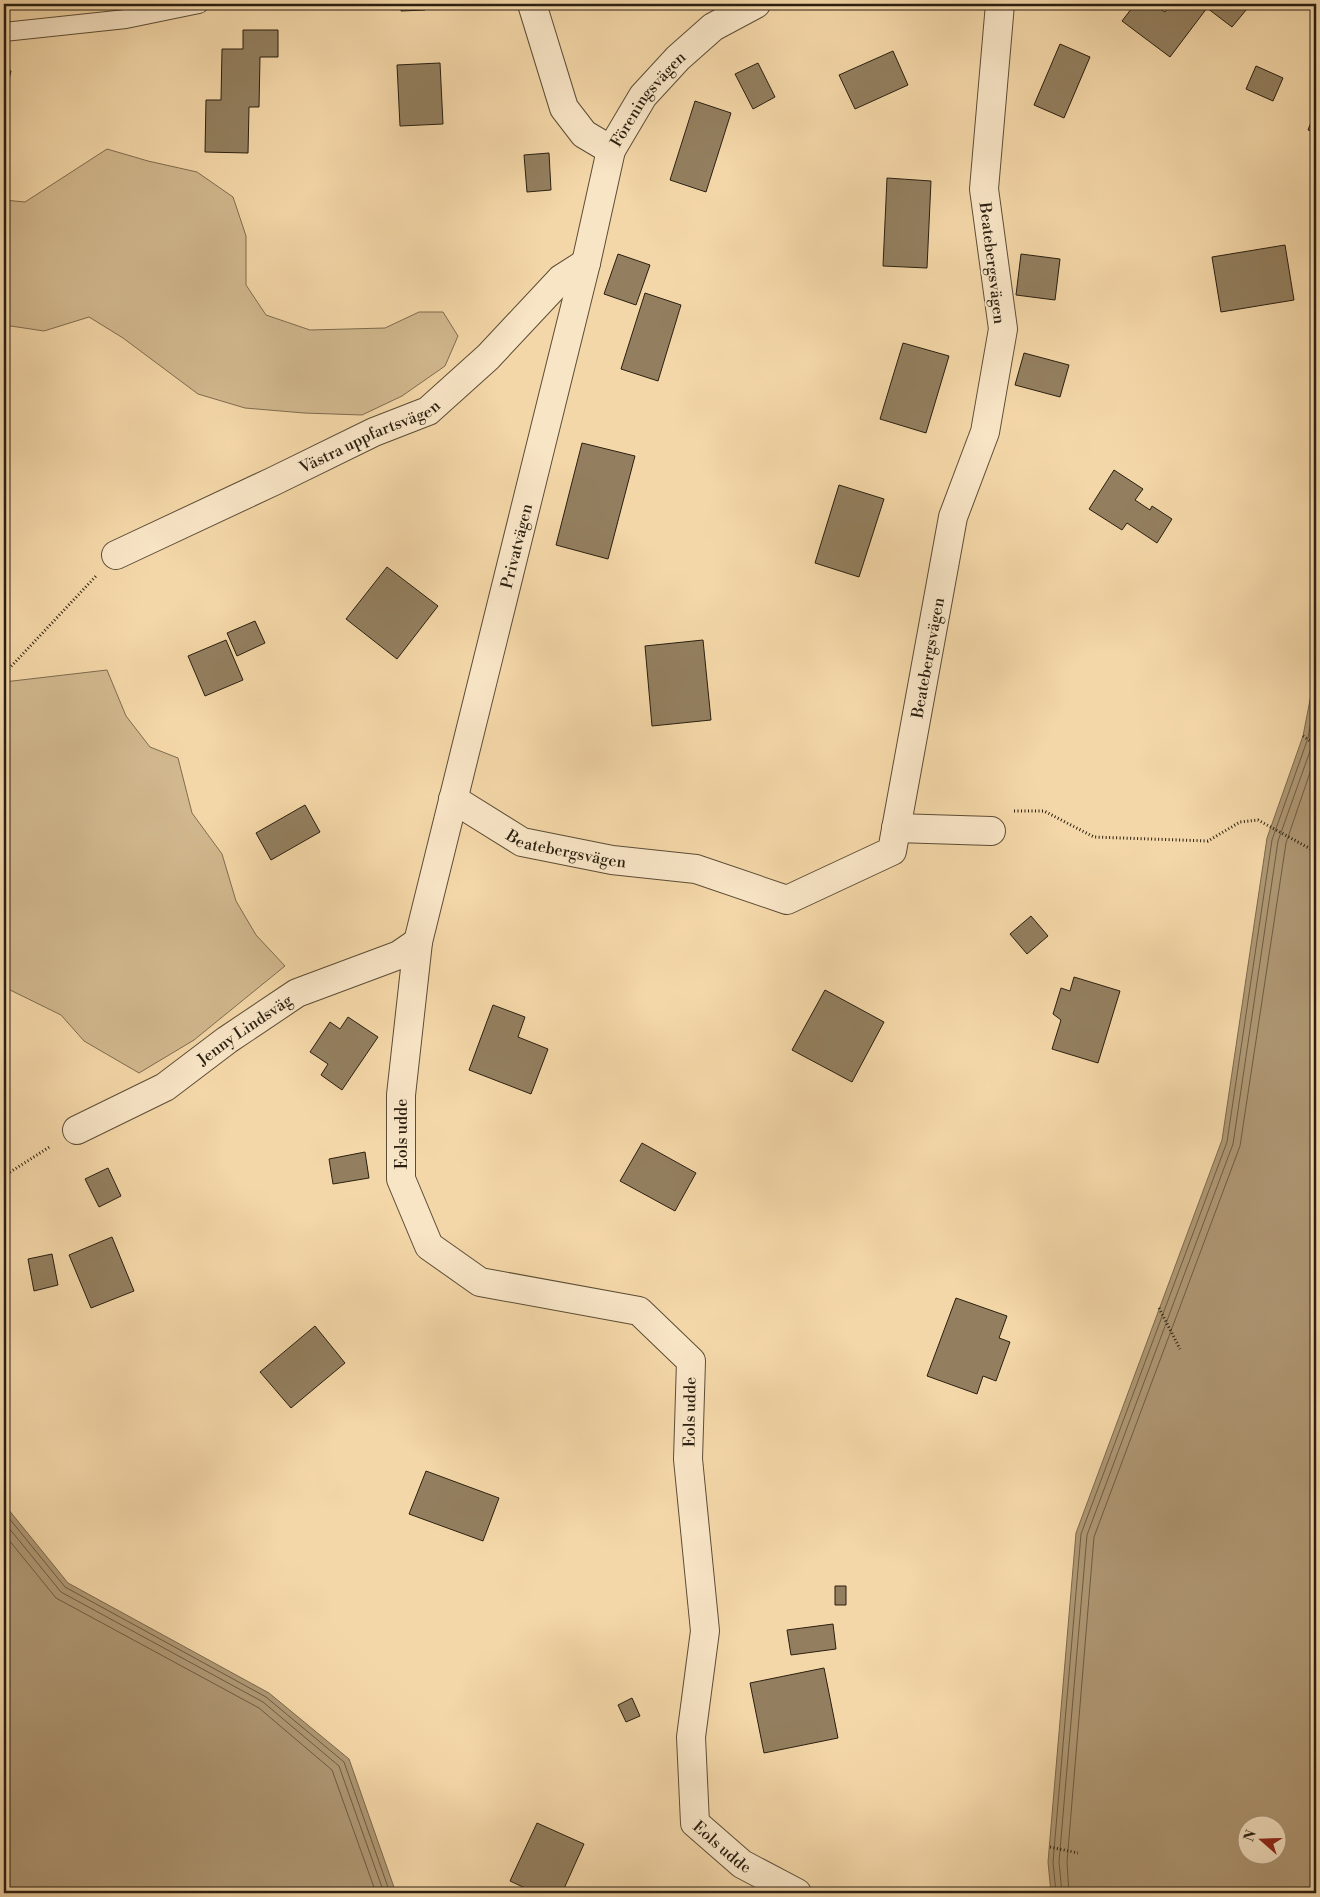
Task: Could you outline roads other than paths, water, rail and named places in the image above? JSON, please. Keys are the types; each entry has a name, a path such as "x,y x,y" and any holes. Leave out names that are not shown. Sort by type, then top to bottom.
{"street":[{"name":"Föreningsvägen","path":"532,4 564,108 584,134 611,150 643,96 678,58 713,27 756,4"},
{"name":"Beatebergsvägen","path":"453,800 522,842 612,860 696,869 787,900 892,851 954,517 985,432 1002,330 984,189 1000,4"},
{"name":"Privatvägen","path":"418,942 586,263 611,150"},
{"name":"Västra uppfartsvägen","path":"116,555 374,432 428,411 488,357 561,279 586,263"},
{"path":"896,828 991,831"},
{"name":"Jenny Lindsväg","path":"78,1130 165,1087 227,1040 297,992 398,955 418,942"},
{"name":"Eols udde","path":"418,942 401,1094 401,1179 429,1246 480,1282 640,1311 691,1361 688,1459 705,1631 691,1737 695,1823 742,1864 797,1893"}],"lane":[{"path":"4,32 126,19 199,4"}],"water":[{"path":"1316,669 1316,1893 1051,1893 1048,1862 1076,1533 1222,1140 1267,838 1303,736"},
{"path":"4,1504 68,1583 269,1693 349,1759 396,1893 4,1893"}]}
